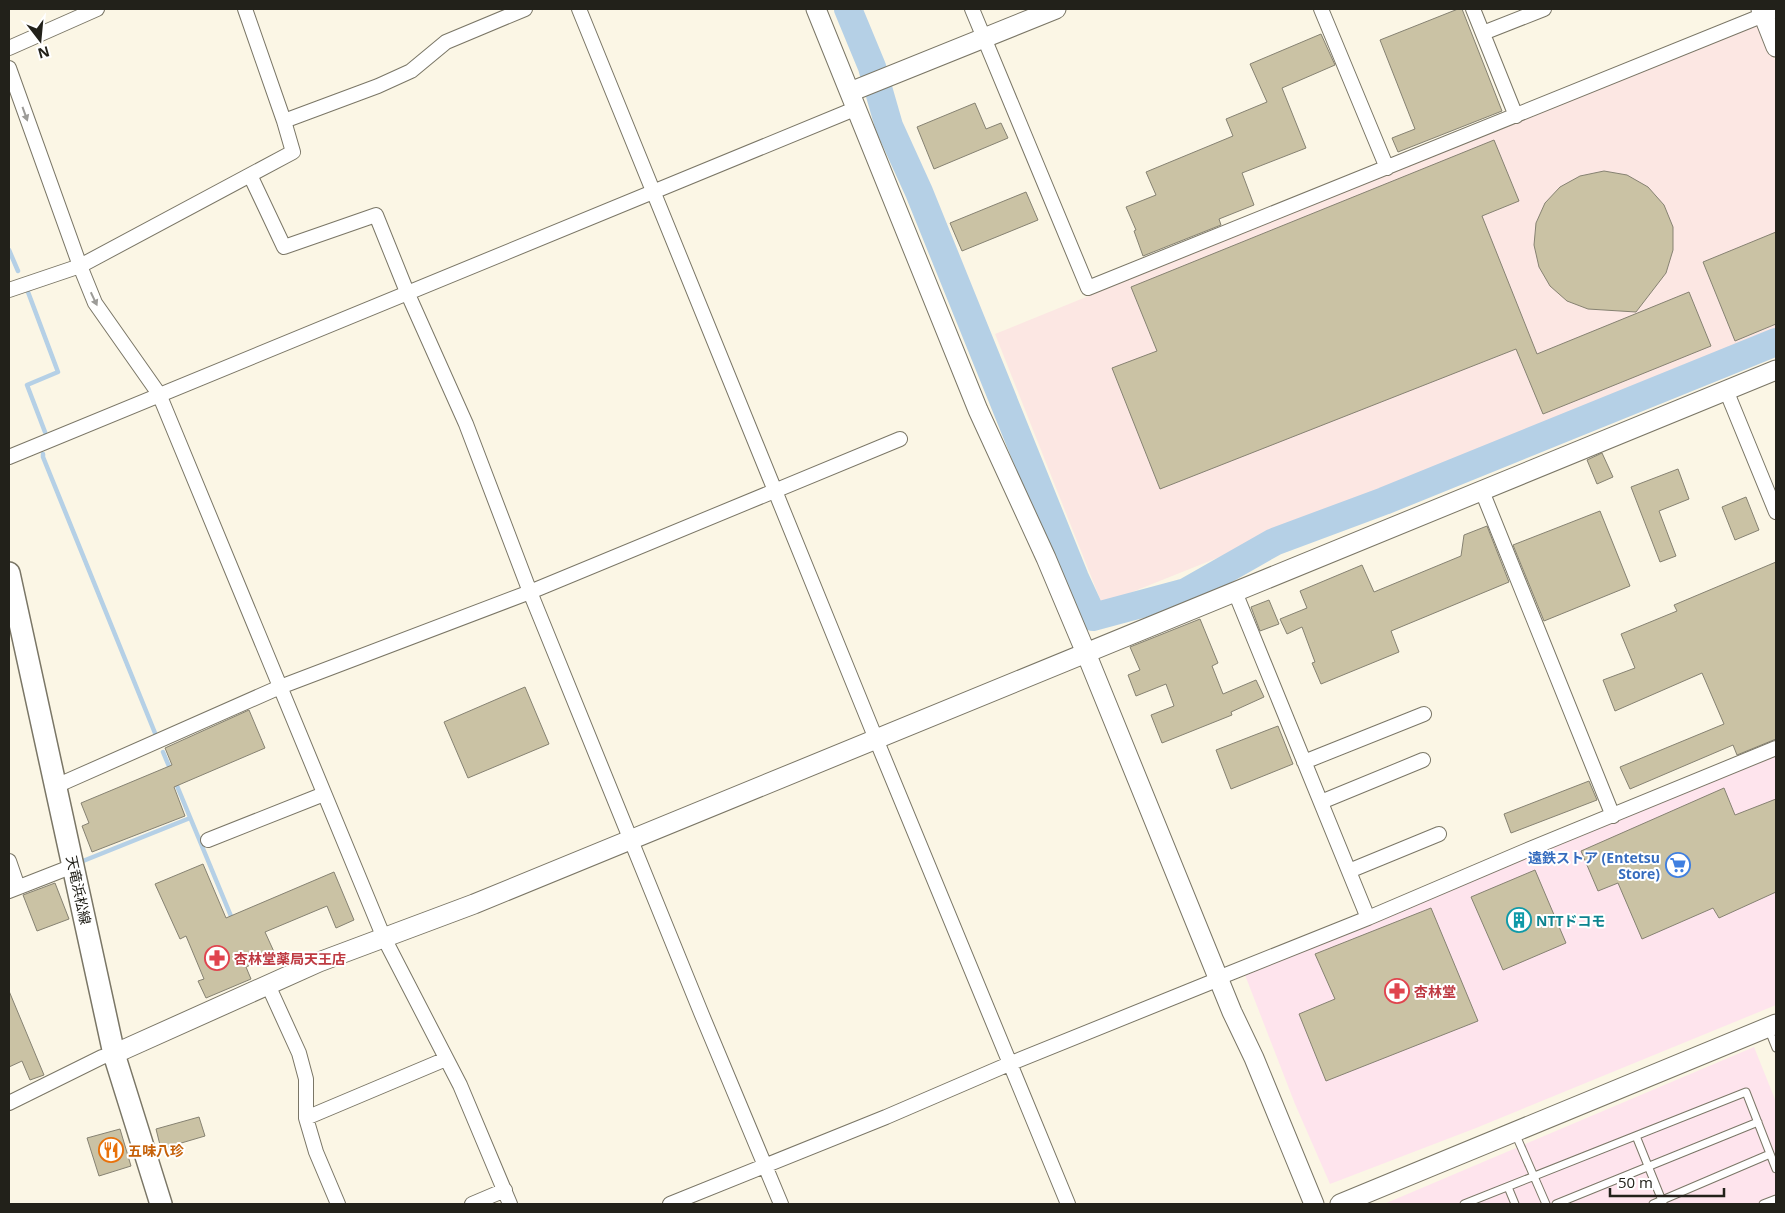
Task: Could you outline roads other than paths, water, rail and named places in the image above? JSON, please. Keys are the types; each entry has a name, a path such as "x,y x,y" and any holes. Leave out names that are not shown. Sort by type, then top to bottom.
{"main road":[{"name":"天竜浜松線","path":"9,573 114,1054 161,1204"}],"street":[{"path":"9,48 96,9"},
{"path":"9,290 80,266 293,152 245,9"},
{"path":"284,121 378,86 411,71 446,42 525,9"},
{"path":"579,9 1009,1064 1068,1204"},
{"path":"816,9 978,410 1046,558 1225,976 1314,1204"},
{"path":"972,9 1088,288 1516,116 1767,11 1776,47"},
{"path":"9,456 653,191 854,100 868,85 1056,9"},
{"path":"1321,9 1387,168"},
{"path":"1473,9 1516,116"},
{"path":"1483,33 1544,9"},
{"path":"9,68 95,303 159,394 384,938 460,1085 510,1204"},
{"path":"250,175 284,247 376,216 407,292 466,424 530,592 781,1204"},
{"path":"9,1103 102,1057 114,1054 319,962 474,904 1776,370"},
{"path":"1726,390 1776,512"},
{"path":"56,786 280,688 530,592 900,439"},
{"path":"1482,491 1613,816"},
{"path":"1235,592 1368,918"},
{"path":"1304,762 1424,714"},
{"path":"670,1204 886,1117 1009,1064 1368,918 1776,748"},
{"path":"1321,802 1423,760"},
{"path":"208,840 324,794"},
{"path":"1349,871 1439,834"},
{"path":"9,861 13,889 73,866"},
{"path":"268,985 304,1070 306,1078 306,1118 316,1152 338,1204"},
{"path":"1340,1204 1772,1026"},
{"path":"306,1118 446,1059"},
{"path":"472,1204 505,1190"}],"lane":[{"path":"1772,1026 1776,1048"},
{"path":"1464,1204 1746,1092 1776,1169"},
{"path":"1556,1204 1758,1122"},
{"path":"1515,1133 1546,1204"},
{"path":"1636,1136 1663,1202"},
{"path":"1653,1204 1663,1202 1770,1154"},
{"path":"1508,1187 1516,1204"},
{"path":"1763,1204 1776,1199"}],"waterway":[{"path":"848,9 872,67 889,126 919,192 1075,578 1093,617 1186,592 1274,542 1384,501 1776,342"},
{"path":"9,250 18,271"},
{"path":"28,292 58,372 27,385 45,432"},
{"path":"43,454 155,733"},
{"path":"163,752 171,771"},
{"path":"175,781 233,921"},
{"path":"83,861 190,818"}],"place":[{"name":"遠鉄ストア (Entetsu Store)","path":"1678,865"},
{"name":"NTTドコモ","path":"1519,920"},
{"name":"杏林堂薬局天王店","path":"217,958"},
{"name":"杏林堂","path":"1397,991"},
{"name":"五味八珍","path":"111,1150"}]}
